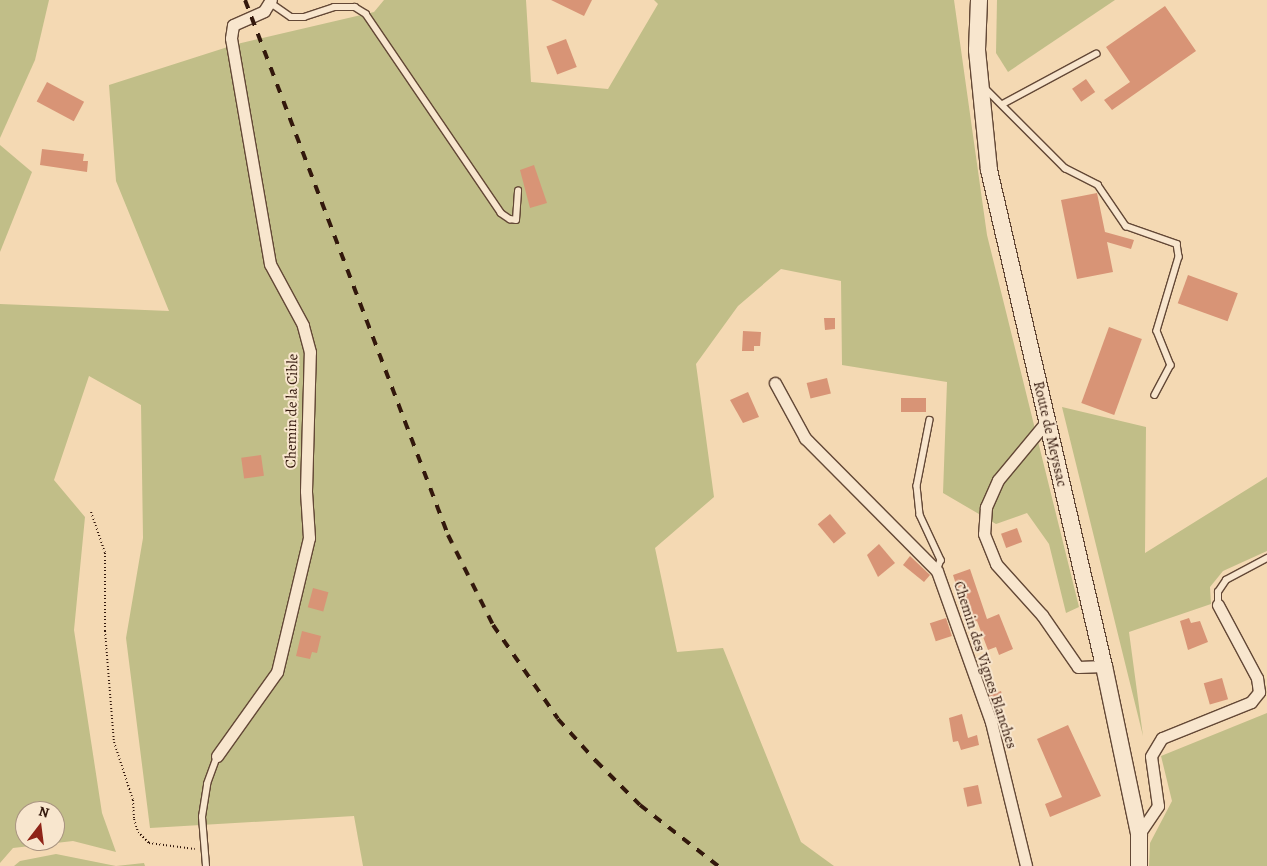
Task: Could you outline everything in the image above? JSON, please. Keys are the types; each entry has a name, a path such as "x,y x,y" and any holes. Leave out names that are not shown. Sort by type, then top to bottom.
{"main road":[{"name":"Route de Meyssac","path":"978,0 980,84 989,170 1104,666 1139,834 1139,866"}],"street":[{"name":"Chemin de la Cible","path":"217,756 231,731 277,672 309,538 306,491 310,352 303,325 270,264 231,38 233,26 264,11 271,2"},
{"name":"Chemin des Vignes Blanches","path":"775,383 805,438 937,571 991,722 1026,866"},
{"path":"1046,421 998,480 986,508 984,534 996,564 1042,615 1078,667 1104,666"},
{"path":"1139,834 1151,822 1158,806 1151,756 1162,738 1251,702 1259,692 1257,678 1218,605"}],"lane":[{"path":"271,2 291,17 304,17 334,7 355,7 366,14 495,205 510,219 516,220 518,191"},
{"path":"1003,104 1096,54"},
{"path":"980,84 1003,104 1065,168 1098,186 1126,226 1177,244 1179,257 1157,332 1171,365 1155,395"},
{"path":"930,420 917,486 920,515 941,560 937,571"},
{"path":"1218,605 1218,592 1226,580 1267,558"},
{"path":"206,866 202,816 207,784 217,756"}],"path":[{"path":"91,512 105,553 105,631 114,742 133,800 138,832 149,843 172,848 205,849"}],"shaded area":[{"path":"0,0 49,0 35,60 0,138"},
{"path":"384,0 526,0 531,82 608,89 658,4 654,0 954,0 987,235 1079,607 1066,613 1049,544 1027,513 996,524 943,493 947,382 842,365 841,281 781,269 738,306 696,364 714,497 655,548 677,652 723,648 801,842 834,866 363,866 354,816 150,828 126,638 143,538 141,405 89,376 54,480 85,517 74,630 102,813 116,852 73,841 65,842 65,801 15,801 15,848 0,863 0,304 169,311 116,181 109,85 237,44 374,12"},
{"path":"997,0 1115,0 1008,72 996,53"},
{"path":"0,145 32,172 0,252"},
{"path":"1062,407 1146,427 1145,553 1267,477 1267,551 1223,571 1210,587 1211,604 1129,632 1143,736"},
{"path":"1267,713 1267,866 1149,866 1150,843 1172,801 1161,756"},
{"path":"56,854 116,866 14,866 20,861"},
{"path":"144,863 145,866 116,866"}],"building":[{"path":"551,0 592,0 584,16"},
{"path":"1165,6 1196,51 1112,110 1104,100 1130,82 1106,47"},
{"path":"566,39 577,67 557,75 546,47"},
{"path":"1086,79 1095,92 1081,102 1072,89"},
{"path":"47,82 84,102 74,121 37,101"},
{"path":"42,149 84,154 83,161 88,161 87,172 40,165"},
{"path":"534,165 547,203 530,208 520,170"},
{"path":"1097,193 1105,232 1134,240 1131,249 1107,242 1113,272 1077,279 1061,200"},
{"path":"1188,275 1238,293 1228,321 1178,303"},
{"path":"824,318 835,318 835,329 825,330"},
{"path":"1109,327 1142,339 1114,415 1081,403"},
{"path":"743,331 761,332 760,346 754,346 754,351 742,351"},
{"path":"827,378 831,394 810,399 807,383"},
{"path":"748,392 759,417 743,423 730,400"},
{"path":"901,398 926,398 926,412 901,412"},
{"path":"261,455 264,476 244,479 241,458"},
{"path":"830,514 846,533 834,543 818,524"},
{"path":"1017,528 1022,542 1006,548 1001,534"},
{"path":"879,544 895,563 878,577 867,555"},
{"path":"910,556 930,575 924,582 903,565"},
{"path":"970,569 987,619 999,614 1013,649 999,655 996,647 988,650 977,621 971,623 966,616 953,575"},
{"path":"313,588 328,592 323,611 308,607"},
{"path":"946,618 952,636 936,641 930,623"},
{"path":"1189,618 1191,623 1200,621 1208,642 1188,650 1180,621"},
{"path":"302,631 321,636 317,653 312,652 310,659 296,656"},
{"path":"1222,678 1228,699 1210,704 1204,683"},
{"path":"1001,691 1005,704 994,707 989,695"},
{"path":"962,714 968,738 977,735 979,745 961,750 958,741 953,742 949,718"},
{"path":"1068,725 1101,796 1050,817 1045,804 1062,797 1037,739"},
{"path":"978,785 982,804 967,807 963,788"}],"railway":[{"path":"245,0 448,535 493,625 558,719 596,761 640,805 718,866"}]}
